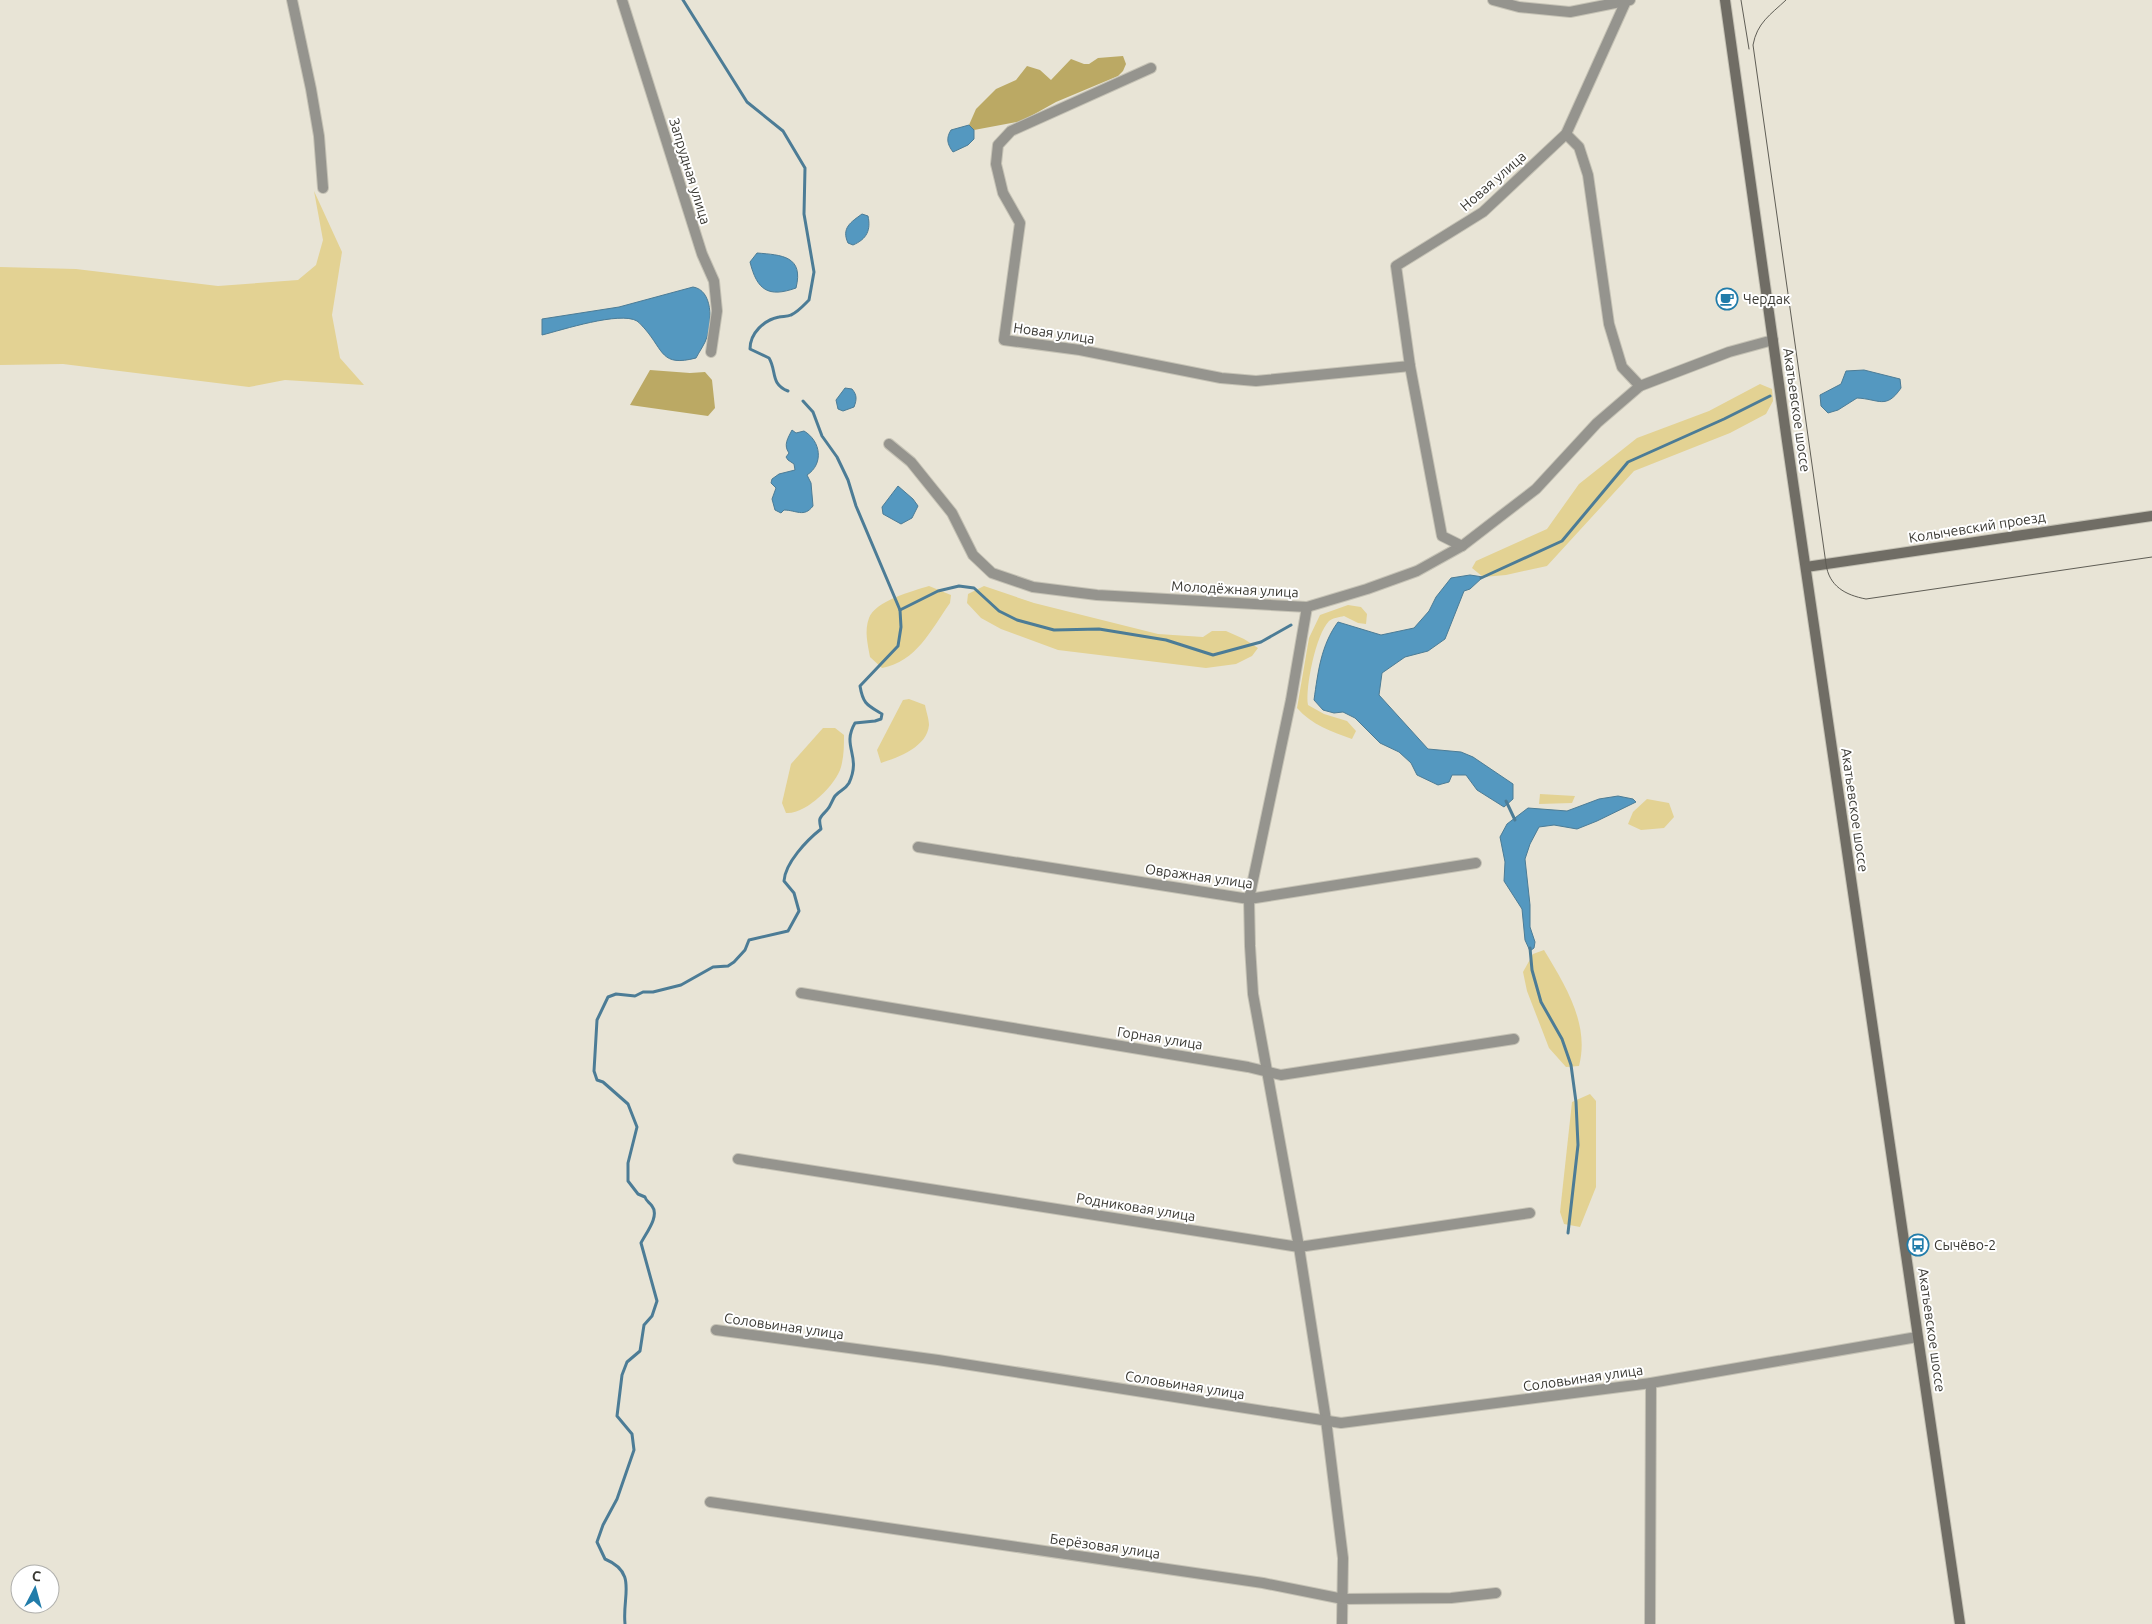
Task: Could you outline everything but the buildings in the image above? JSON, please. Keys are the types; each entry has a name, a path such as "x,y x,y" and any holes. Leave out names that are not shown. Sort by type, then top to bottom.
{"street":[{"path":"292,0 318,127 323,188"},
{"name":"Запрудная улица","path":"622,0 702,254 714,281 716,311 711,352"},
{"path":"1493,0 1519,7 1570,12 1628,0"},
{"name":"Новая улица","path":"1462,546 1442,536 1410,366 1396,266 1483,212 1566,134 1628,0"},
{"name":"Акатьевское шоссе","path":"1725,0 1960,1624"},
{"name":"Новая улица","path":"1151,68 1011,131 998,145 996,164 1004,193 1020,222 1004,340 1080,350 1221,378 1256,381 1410,366"},
{"path":"1566,134 1580,147 1588,175 1609,324 1622,367 1640,386"},
{"name":"Молодёжная улица","path":"889,444 908,458 952,513 973,555 992,573 1033,587 1096,595 1307,607 1367,589 1416,571 1462,546 1536,489 1597,423 1640,386 1729,352 1773,340"},
{"name":"Колычевский проезд","path":"1806,567 2152,516"},
{"path":"1307,607 1289,709 1250,899 1250,946 1253,994 1299,1246 1326,1420 1343,1558 1342,1624"},
{"name":"Овражная улица","path":"918,847 1250,899 1476,863"},
{"name":"Горная улица","path":"801,993 1248,1067 1281,1075 1514,1039"},
{"name":"Родниковая улица","path":"738,1159 1299,1246 1530,1213"},
{"name":"Соловьиная улица","path":"716,1330 938,1360 1341,1423 1652,1383 1917,1337"},
{"path":"1650,1624 1652,1383"},
{"name":"Берёзовая улица","path":"710,1502 1263,1583 1343,1598 1451,1598 1496,1593"}],"shaded area":[{"path":"1123,56 1126,64 1118,76 1056,102 1022,121 974,130 969,125 976,109 996,89 1016,80 1027,66 1040,70 1051,80 1071,59 1089,64 1098,58"},
{"path":"314,191 342,252 332,315 340,358 364,385 285,380 249,387 63,364 0,365 0,267 76,269 218,286 298,280 316,265 323,240"},
{"path":"650,370 690,373 705,372 712,380 715,408 708,416 630,405"},
{"path":"1760,384 1772,389 1773,401 1766,414 1730,433 1634,471 1547,566 1506,575 1483,577 1472,568 1476,561 1547,529 1579,484 1637,438 1709,411"},
{"path":"929,586 951,595 950,603 929,634 913,652 894,665 882,668 870,657 867,643 869,618 873,612 886,602"},
{"path":"984,586 1034,603 1158,634 1203,637 1212,631 1226,631 1258,648 1252,656 1236,664 1206,668 1058,650 1001,629 981,618 967,603 968,594"},
{"path":"1348,605 1361,607 1367,614 1366,624 1358,623 1344,616 1329,621 1320,637 1312,661 1308,687 1308,705 1324,714 1347,721 1356,731 1352,739 1330,731 1309,719 1297,708 1309,638 1320,615"},
{"path":"909,699 925,705 929,723 927,733 918,745 911,750 881,763 877,750 903,700"},
{"path":"823,728 835,728 844,735 843,759 838,774 819,798 802,809 786,813 782,803 791,764"},
{"path":"1540,794 1575,796 1572,803 1539,804"},
{"path":"1647,799 1669,803 1674,817 1664,828 1641,830 1628,824 1633,812"},
{"path":"1544,950 1574,1005 1581,1035 1582,1050 1579,1066 1566,1067 1549,1048 1527,991 1523,972 1533,954"},
{"path":"1590,1094 1596,1101 1596,1187 1580,1227 1564,1224 1560,1212 1572,1102"}],"water":[{"path":"969,125 974,130 974,139 968,145 953,152 948,141 951,130"},
{"path":"862,214 868,216 868,230 862,240 853,245 848,243 846,229"},
{"path":"757,253 775,255 789,259 794,263 798,277 796,288 771,292 760,285 750,262"},
{"path":"693,287 700,289 708,300 710,315 709,331 696,358 685,360 669,359 637,321 629,319 618,318 591,322 542,335 542,319 619,307"},
{"path":"1864,370 1900,379 1901,388 1891,399 1882,402 1857,398 1838,410 1828,413 1821,406 1820,395 1841,384 1846,371"},
{"path":"845,388 852,389 856,399 854,407 843,411 838,409 836,400"},
{"path":"792,430 796,433 804,431 810,435 817,446 818,459 816,465 807,475 811,483 813,506 810,510 803,513 784,510 781,513 775,510 772,499 776,488 771,483 772,479 779,474 795,470 794,464 786,457 789,453 786,447 787,442"},
{"path":"898,486 918,506 912,518 901,524 883,514 882,507"},
{"path":"1470,575 1483,577 1470,589 1464,591 1445,639 1428,651 1405,657 1382,673 1379,695 1428,749 1461,752 1473,757 1513,784 1513,799 1504,807 1477,790 1466,775 1452,775 1449,782 1438,785 1417,775 1411,763 1399,752 1380,743 1355,718 1343,712 1334,713 1323,710 1314,700 1324,649 1338,622 1381,635 1414,628 1429,611 1436,597 1451,578"},
{"path":"1618,796 1633,799 1636,802 1577,829 1554,825 1539,827 1525,859 1530,905 1530,927 1535,942 1534,948 1530,951 1525,940 1522,909 1504,881 1505,862 1500,837 1507,824 1528,808 1567,811 1599,799"}],"waterway":[{"path":"683,0 747,102 783,131 805,168 804,214 814,272 809,300 794,314 773,319 763,324 752,338 750,349 769,358 776,381 782,388 788,391"},
{"path":"1481,578 1562,541 1628,462 1770,396"},
{"path":"625,1624 625,1578 622,1571 605,1559 597,1542 603,1525 617,1499 634,1450 632,1434 617,1416 622,1375 627,1362 640,1351 644,1325 652,1316 657,1301 641,1243 653,1219 654,1210 645,1197 638,1194 628,1181 628,1163 637,1127 628,1104 603,1082 597,1080 594,1071 597,1020 608,997 616,994 635,996 643,992 653,992 681,985 713,967 728,966 745,950 749,940 788,931 799,911 794,893 784,881 785,874 798,852 821,829 820,818 835,796 849,783 853,765 850,739 855,723 881,719 882,714 869,706 864,700 860,686 898,646 901,627 900,610 856,506 848,480 837,457 822,436 813,412 803,401"},
{"path":"900,610 938,591 959,586 974,588 999,611 1017,620 1054,630 1099,629 1166,640 1213,655 1261,642 1291,625"},
{"path":"1506,801 1515,820"},
{"path":"1530,948 1532,970 1541,1002 1562,1039 1571,1065 1576,1102 1578,1145 1568,1233"}],"tram line":[{"path":"1741,0 1749,49"},
{"path":"1786,0 1761,25 1753,45 1826,564 1834,584 1851,595 1866,599 2152,557"}],"place":[{"name":"Чердак","path":"1727,299"},
{"name":"Сычёво-2","path":"1918,1245"}]}
